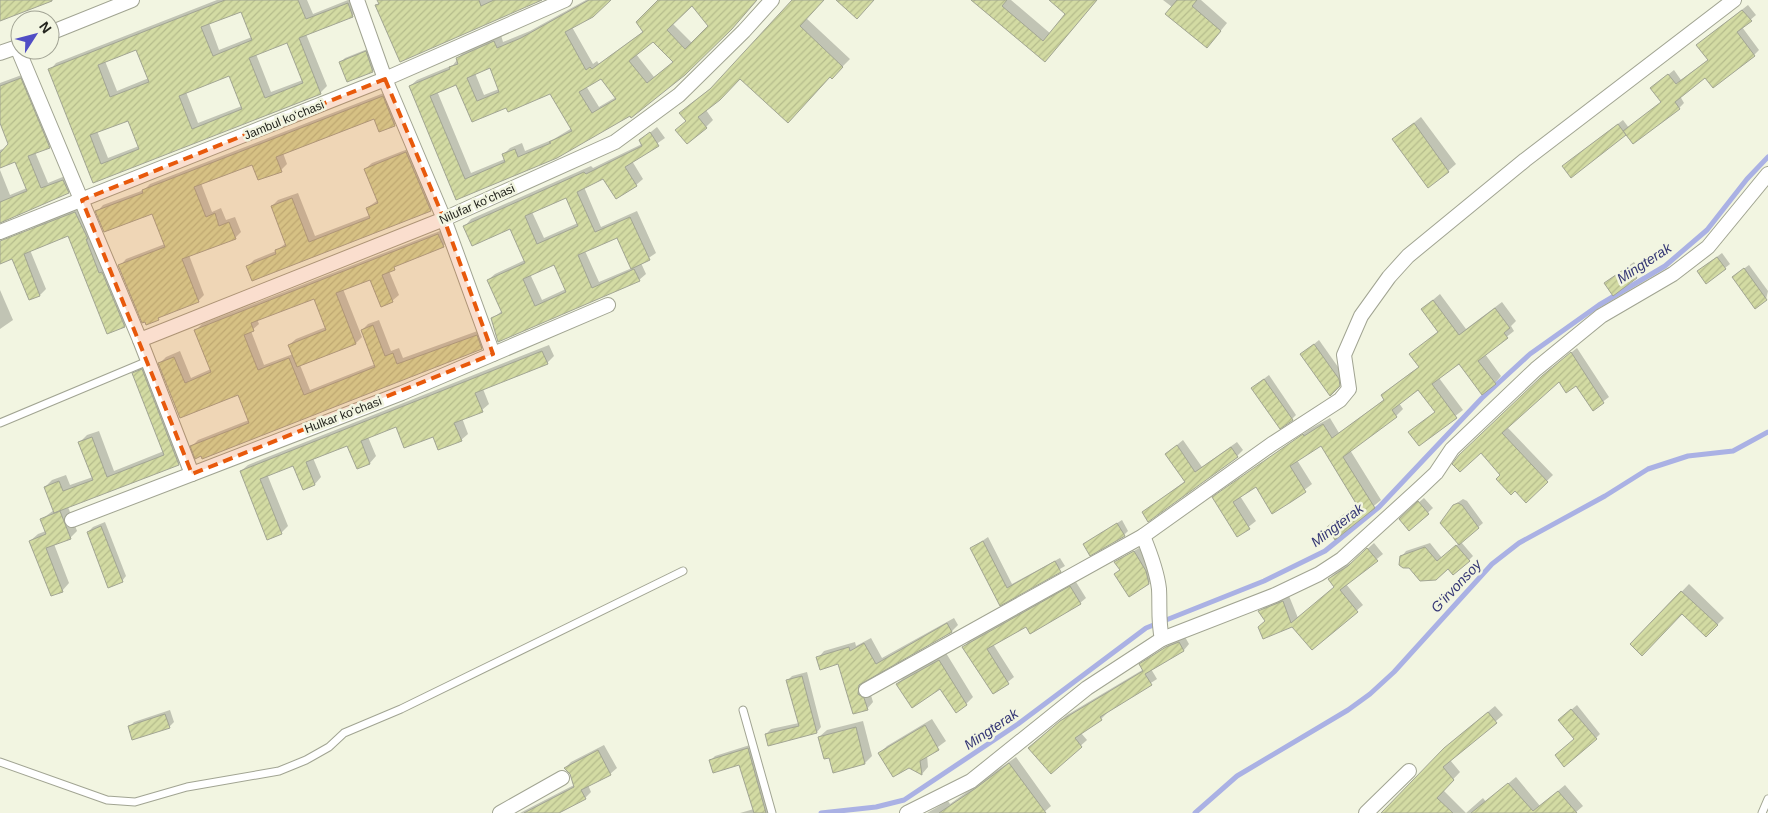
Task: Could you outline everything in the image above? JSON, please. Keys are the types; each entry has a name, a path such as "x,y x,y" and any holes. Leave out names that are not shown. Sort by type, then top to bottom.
{"street":[{"path":"60,28 112,3 132,0"},
{"path":"356,0 385,79 444,219 493,354"},
{"name":"Jambul koʻchasi","path":"0,232 385,79 565,0"},
{"name":"Nilufar koʻchasi","path":"140,340 444,219 615,142 678,95 744,31 772,0"},
{"path":"866,690 1144,536 1272,444 1340,400 1349,389 1344,355 1361,316 1389,277 1408,256 1525,160 1734,0"},
{"path":"24,60 140,340 192,474"},
{"path":"907,813 971,781 1087,688 1161,634 1275,595 1319,574 1342,559 1420,489 1436,472 1452,450 1536,369 1601,316 1673,274 1708,247 1768,174"},
{"name":"Hulkar koʻchasi","path":"72,520 402,392 608,305"},
{"path":"1144,536 1152,557 1159,589 1158,604 1161,634"},
{"path":"1366,813 1409,770"},
{"path":"500,813 562,778"}],"lane":[{"path":"0,423 148,361"},
{"path":"0,762 107,800 134,802 187,787 279,771 306,760 329,747 344,733 401,709 683,571"},
{"path":"743,710 772,813"},
{"path":"1762,813 1768,799"}],"highlighted area":[{"path":"385,79 444,219 493,354 192,474 82,200"}],"building":[{"path":"0,0 52,0 29,10 10,10 10,17 0,21"},
{"path":"225,0 298,0 306,19 348,3 353,17 299,38 321,94 93,183 48,69","holes":["241,12 252,40 213,56 201,27","287,43 303,83 265,98 249,58","136,50 149,82 110,97 98,65","229,76 242,109 192,129 179,96","128,121 139,149 101,164 90,135"]},
{"path":"377,0 479,0 481,6 494,0 542,0 400,62 375,5 379,4"},
{"path":"589,0 611,0 593,17 565,32 586,70 590,67 592,69 643,32 636,22 658,0 757,0 732,29 685,75 631,118 630,116 557,158 456,200 409,86 450,69 449,67 458,64 456,58 494,41 497,48 521,38","holes":["692,6 708,26 685,49 667,30","653,42 673,62 647,83 629,61","490,68 499,92 477,101 467,78","601,79 616,99 592,113 579,92","456,85 472,122 506,108 508,112 550,94 572,131 549,142 551,143 518,157 515,149 502,154 505,162 465,179 430,96"]},
{"path":"792,0 824,0 800,26 843,67 832,79 830,77 788,123 740,79 720,100 698,117 707,128 687,144 675,130 686,121 679,113 710,89"},
{"path":"836,0 874,0 857,19"},
{"path":"971,0 1007,0 1002,6 1043,41 1065,14 1049,0 1097,0 1045,62"},
{"path":"1177,0 1197,0 1192,6 1221,31 1207,48 1165,14"},
{"path":"1742,10 1752,21 1737,32 1755,56 1713,88 1705,78 1675,102 1680,109 1633,144 1623,131 1661,102 1650,88 1668,74 1676,84 1708,60 1696,45"},
{"path":"366,51 373,72 347,82 339,62"},
{"path":"21,78 50,148 28,156 41,188 63,180 69,193 0,223 0,202 27,191 15,162 0,168 0,153 8,144 0,123 0,86"},
{"path":"383,96 395,126 379,132 374,119 276,157 282,172 258,180 252,165 194,187 206,217 215,213 219,226 229,222 236,239 182,259 199,302 158,318 159,320 146,325 145,322 142,323 118,265 165,247 152,214 104,232 95,211 143,193 142,190"},
{"path":"1414,123 1449,172 1428,188 1392,139"},
{"path":"1618,124 1626,135 1571,178 1562,166"},
{"path":"650,132 659,146 625,167 637,186 616,199 603,179 577,192 595,232 630,217 650,260 631,269 617,238 578,255 592,288 634,269 640,281 498,342 491,318 502,313 487,280 525,263 510,229 472,246 463,226 584,172 586,174 642,146 639,140","holes":["566,198 578,226 537,244 525,216","554,265 566,292 535,306 523,279"]},
{"path":"406,152 431,211 252,281 246,266 276,254 275,250 286,246 271,206 292,198 309,242 370,218 366,208 378,203 364,169"},
{"path":"75,212 88,239 86,239 99,273 102,272 125,327 107,334 68,236 24,254 40,296 29,300 12,259 0,264 0,241"},
{"path":"438,234 444,247 394,267 395,270 382,275 393,302 381,307 370,280 336,293 356,344 297,367 288,345 326,330 314,299 251,323 254,331 244,335 258,370 289,358 304,395 375,367 361,330 373,325 385,356 393,353 397,364 477,335 482,349 202,459 201,456 195,459 190,446 249,423 238,395 180,418 158,363 174,357 185,383 211,372 194,330"},
{"path":"1717,257 1726,269 1706,284 1697,271"},
{"path":"1629,266 1637,278 1613,296 1604,283"},
{"path":"1744,268 1767,300 1755,309 1732,277"},
{"path":"1433,300 1459,335 1495,308 1510,328 1504,333 1508,338 1478,361 1496,384 1482,395 1459,364 1432,384 1457,418 1419,446 1408,432 1435,412 1418,390 1392,410 1397,417 1343,457 1375,508 1335,540 1327,527 1357,505 1321,446 1290,466 1306,492 1291,502 1272,514 1256,487 1233,502 1250,529 1237,537 1212,497 1303,434 1304,436 1323,424 1332,438 1384,400 1381,395 1419,367 1409,354 1438,332 1421,309"},
{"path":"1314,344 1339,379 1340,386 1330,396 1300,354"},
{"path":"542,351 548,364 475,393 483,412 454,423 462,441 438,450 433,437 404,448 396,427 361,441 370,464 357,469 347,446 306,462 315,485 303,490 293,466 260,479 282,534 267,540 240,471"},
{"path":"1571,352 1604,403 1593,411 1576,386 1566,393 1559,382 1502,433 1548,482 1526,503 1515,491 1511,495 1496,479 1500,475 1481,453 1460,472 1452,464 1459,455 1542,376"},
{"path":"142,369 179,465 54,513 44,487 59,481 63,491 93,480 78,442 92,437 107,477 164,455 132,373"},
{"path":"1264,379 1293,420 1280,429 1251,388"},
{"path":"1177,445 1195,472 1231,447 1238,457 1148,522 1142,512 1185,482 1165,454"},
{"path":"1418,501 1429,514 1409,531 1399,519"},
{"path":"1458,503 1462,505 1479,528 1459,545 1440,523 1453,505"},
{"path":"60,511 71,539 46,548 63,592 51,596 29,541 46,534 40,519"},
{"path":"1117,523 1125,536 1090,556 1083,544"},
{"path":"101,526 123,582 108,588 87,532"},
{"path":"983,541 1007,588 1055,561 1061,572 1000,606 970,548"},
{"path":"1456,545 1470,561 1453,575 1448,569 1436,580 1420,581 1409,568 1403,568 1399,565 1400,556 1425,547 1437,561"},
{"path":"1367,548 1378,561 1340,590 1358,612 1312,650 1292,627 1263,639 1258,627 1265,621 1258,611 1283,601 1291,623 1334,587 1328,579 1348,566"},
{"path":"1134,551 1146,571 1149,584 1129,597 1114,574 1120,570 1114,562"},
{"path":"1070,586 1081,604 1030,634 1026,627 987,649 1009,684 993,694 962,647"},
{"path":"1681,591 1718,625 1706,637 1682,614 1642,656 1630,644"},
{"path":"947,623 952,632 859,685 858,694 864,698 868,710 853,714 838,664 820,670 816,657 849,647 850,651 864,643 876,664"},
{"path":"1179,642 1184,651 1145,674 1152,685 1100,717 1102,720 1075,738 1082,747 1051,774 1028,748 1060,721 1143,671 1139,664 1166,647"},
{"path":"939,660 967,705 956,713 940,689 912,708 896,684"},
{"path":"802,676 817,733 768,746 765,734 799,726 786,680"},
{"path":"1571,709 1597,739 1564,767 1555,755 1574,739 1558,720"},
{"path":"1488,712 1497,723 1443,767 1454,780 1437,798 1453,813 1381,813 1444,748"},
{"path":"165,714 170,728 132,740 128,726"},
{"path":"925,725 939,750 920,761 922,775 909,768 893,777 878,753"},
{"path":"856,727 865,764 833,773 829,758 824,759 818,737"},
{"path":"748,748 766,813 754,813 739,765 713,773 709,760"},
{"path":"598,750 611,775 581,790 586,799 559,813 524,813 574,787 570,774 564,768"},
{"path":"1009,763 1046,813 939,813 976,788"},
{"path":"1508,783 1533,811 1558,791 1577,813 1471,813"}],"waterway":[{"name":"Mingterak","path":"821,813 876,807 904,800 1018,724 1146,628 1264,581 1325,551 1379,507 1482,398 1530,354 1599,305 1665,266 1707,230 1747,179 1768,157"},
{"name":"G‘irvonsoy","path":"1195,813 1237,776 1348,710 1370,694 1394,672 1492,564 1519,543 1605,496 1648,469 1688,456 1733,451 1768,432"}]}
